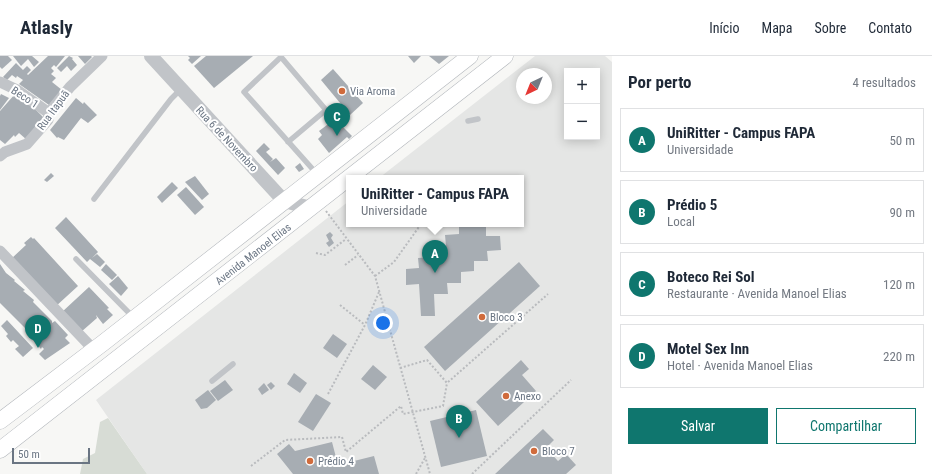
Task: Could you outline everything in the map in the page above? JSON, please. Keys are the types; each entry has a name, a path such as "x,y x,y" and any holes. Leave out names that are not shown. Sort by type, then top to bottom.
{"main road":[{"name":"Avenida Manoel Elias","path":"0,421 99,347 317,174 470,56"},
{"name":"Avenida Manoel Elias","path":"353,175 505,56"},
{"name":"Avenida Manoel Elias","path":"0,450 346,181"},
{"path":"99,347 117,359"}],"street":[{"name":"Rua Itapuã","path":"0,156 5,152 27,144 48,120 49,113 70,87 102,56"},
{"name":"Rua 6 de Novembro","path":"151,56 284,201"},
{"name":"Beco 1","path":"0,82 16,90 49,113"},
{"path":"284,201 315,205"},
{"path":"0,251 99,347"}],"lane":[{"path":"288,142 326,110 281,57 244,92 288,142 317,174"},
{"path":"94,199 171,99 181,89"},
{"path":"468,121 478,119"},
{"path":"76,259 134,318"},
{"path":"212,381 233,364"}],"path":[{"path":"315,205 346,239 375,276 430,474"},
{"path":"375,276 394,262 419,227"},
{"path":"316,253 326,255 346,239"},
{"path":"345,265 358,254"},
{"path":"328,394 365,325 379,292"},
{"path":"251,466 285,440 342,437 346,452 400,406 402,414 443,406 447,383 548,294"},
{"path":"340,305 365,325"},
{"path":"400,368 427,360 447,383"},
{"path":"472,474 571,380"},
{"path":"416,474 425,458"}],"shaded area":[{"path":"535,56 605,56 612,62 612,474 147,474 96,400 346,203 346,227 524,227 524,175 383,175 516,71 516,104 552,104 552,68 520,68"},
{"path":"108,418 147,474 80,474 83,459 95,453 100,422"}],"building":[{"path":"0,56 8,56 12,60 2,69 0,67"},
{"path":"13,56 32,56 39,62 34,67 28,59 21,66"},
{"path":"48,56 65,56 56,67 54,65 51,68 54,71 51,74 56,78 52,82 62,90 49,105 19,84 23,80 17,76 16,78 12,75 7,80 3,77 16,63 23,70 27,66 31,70 27,74 28,75"},
{"path":"69,56 73,58 72,59 77,65 71,71 67,66 61,72 57,68"},
{"path":"78,56 91,56 92,57 85,64"},
{"path":"188,56 201,56 192,64 188,60 190,58"},
{"path":"206,56 253,56 214,88 194,66"},
{"path":"408,56 421,56 414,63"},
{"path":"429,56 449,56 439,64"},
{"name":"Via Aroma","path":"333,69 363,103 350,115 321,80"},
{"path":"1,94 9,98 0,110 0,96"},
{"path":"15,94 25,103 27,101 45,119 27,140 19,133 15,137 14,135 5,144 0,140 0,111"},
{"path":"76,98 83,104 84,102 97,115 88,123 81,118 64,140 58,137 57,138 50,130"},
{"path":"335,119 352,136 349,139 347,137 329,153 318,139 322,135 319,131"},
{"path":"264,143 270,149 266,152 273,159 270,162 276,158 285,168 278,175 256,151"},
{"path":"300,163 304,169 299,172 295,167"},
{"path":"51,173 54,176 47,182 44,180"},
{"path":"195,176 209,194 202,200 185,182"},
{"path":"172,182 178,188 162,203 157,197"},
{"path":"186,187 204,207 195,215 177,195"},
{"path":"66,217 98,252 92,258 97,254 105,262 100,267 90,259 87,262 55,228"},
{"path":"459,227 486,227 486,236 500,236 501,250 487,251 488,261 474,261 474,271 461,272 461,283 447,283 448,294 434,294 435,316 421,316 419,284 406,285 406,269 419,268 418,258 432,257 431,247 446,246 445,235 459,234"},
{"path":"330,232 333,235 331,238 334,243 329,247 326,243 329,241 326,235"},
{"path":"31,237 33,239 34,238 78,286 55,307 11,259 26,245 24,243"},
{"name":"Bloco 3","path":"519,262 540,286 445,371 424,347"},
{"path":"0,264 6,273 25,290 23,291 34,300 33,302 52,321 52,323 55,321 68,335 65,338 70,343 45,360 39,354 44,349 42,347 41,349 27,333 29,332 0,303"},
{"path":"106,264 117,275 112,280 101,270"},
{"path":"118,276 128,288 121,296 109,284"},
{"path":"89,287 109,308 107,309 113,315 103,324 96,315 97,318 81,332 62,312"},
{"path":"7,320 33,348 23,357 15,349 19,346 13,340 11,342 6,336 8,334 1,326"},
{"path":"333,334 347,344 337,358 323,348"},
{"name":"Anexo","path":"521,360 529,369 522,375 536,391 498,426 476,402"},
{"path":"373,365 387,377 375,390 361,379"},
{"path":"294,373 307,383 300,393 287,384"},
{"path":"225,380 233,390 218,401 210,391"},
{"path":"271,382 275,386 271,390 267,385"},
{"path":"264,383 269,390 262,395 258,389"},
{"path":"208,390 216,400 207,408 201,409 195,400"},
{"path":"316,394 331,403 313,431 298,422"},
{"path":"476,410 487,456 441,467 430,421"},
{"name":"Bloco 7","path":"543,429 554,440 546,448 558,461 566,454 576,465 566,474 495,474"},
{"name":"Prédio 4","path":"332,442 338,465 374,456 379,474 293,474 277,454 289,444 295,451"}],"place":[{"name":"Via Aroma","path":"342,91"},
{"name":"Boteco Rei Sol","path":"337,136"},
{"name":"UniRitter - Campus FAPA","path":"435,273"},
{"name":"Bloco 3","path":"482,317"},
{"name":"Motel Sex Inn","path":"38,348"},
{"name":"Anexo","path":"506,396"},
{"name":"Prédio 5","path":"459,438"},
{"name":"Bloco 7","path":"534,451"},
{"name":"Prédio 4","path":"310,461"}]}
